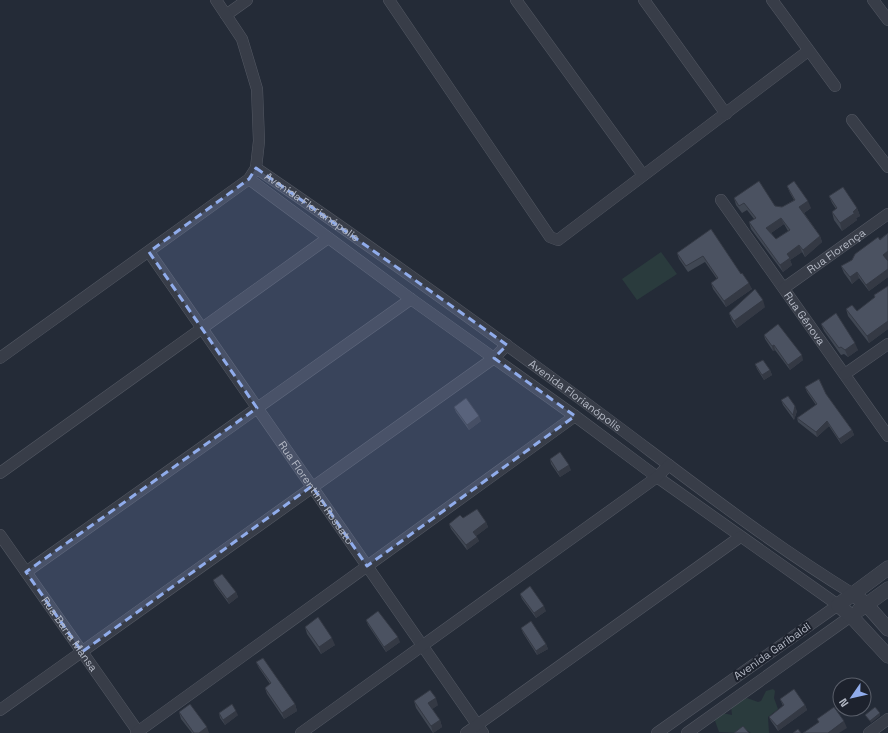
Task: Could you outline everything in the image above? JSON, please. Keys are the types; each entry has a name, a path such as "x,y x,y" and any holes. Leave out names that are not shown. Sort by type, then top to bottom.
{"street":[{"path":"0,358 249,179 256,168 259,141 257,89 242,39 216,0"},
{"path":"226,15 247,0"},
{"path":"389,0 550,237 554,239 561,239 643,175 808,51"},
{"path":"516,0 643,175"},
{"path":"644,0 726,114"},
{"path":"772,0 835,86"},
{"path":"873,0 888,20"},
{"path":"852,120 888,167"},
{"name":"Avenida Florianópolis","path":"256,168 424,284 669,465 824,576 853,594 866,604 888,629"},
{"name":"Avenida Florianópolis","path":"249,179 411,299 575,416 657,477 838,605"},
{"name":"Rua Gênova","path":"721,200 888,436"},
{"name":"Rua Florença","path":"784,288 888,214"},
{"path":"0,473 328,238"},
{"name":"Rua Florentino Rossato","path":"149,252 480,729"},
{"path":"26,572 411,299"},
{"path":"845,374 888,344"},
{"path":"0,710 312,486 494,358 507,345"},
{"path":"137,732 575,416"},
{"path":"301,733 657,477 669,465"},
{"name":"Rua Barra Mansa","path":"0,535 137,732"},
{"path":"466,733 480,729 740,537"},
{"name":"Avenida Garibaldi","path":"656,733 888,568"},
{"name":"Avenida Garibaldi","path":"687,733 888,589"},
{"path":"838,605 851,616 888,656"},
{"path":"869,733 888,720"}],"highlighted area":[{"path":"256,168 507,345 494,358 575,416 367,566 312,486 82,652 26,572 257,408 149,252 249,179"}],"shaded area":[{"path":"661,252 677,274 637,300 622,279"},
{"path":"773,689 775,691 774,698 778,709 768,717 769,733 751,733 745,729 738,733 719,732 714,718 722,713 732,715 731,706 747,698 758,702 761,701 766,691"}],"building":[{"path":"759,181 775,206 782,207 795,200 787,186 794,181 808,201 799,207 820,236 803,250 799,245 787,254 790,258 780,265 749,222 756,218 744,203 739,206 734,198","holes":["781,218 790,230 776,239 766,228"]},
{"path":"843,187 857,208 853,212 855,213 840,223 832,212 837,208 829,196"},
{"path":"711,229 741,274 742,273 749,283 724,301 711,283 718,278 703,256 686,266 677,253"},
{"path":"888,233 888,251 883,255 888,261 888,269 866,285 857,272 850,277 841,266 852,260 855,254 878,237 880,240"},
{"path":"888,286 888,321 867,336 846,309 852,305 857,311 875,297 874,295"},
{"path":"755,289 763,300 734,321 729,313"},
{"path":"836,313 855,343 845,350 841,347 839,348 821,324"},
{"path":"778,324 802,355 788,365 774,345 772,346 764,335"},
{"path":"763,360 770,370 762,375 755,364"},
{"path":"819,379 826,394 852,430 839,439 827,421 816,432 797,418 817,404 805,387"},
{"path":"788,396 795,406 793,415 781,400"},
{"path":"466,398 479,416 467,425 454,407"},
{"path":"560,452 569,465 558,472 550,459"},
{"path":"477,509 486,522 473,532 477,537 466,545 449,524 460,515 463,518"},
{"path":"222,574 236,592 227,599 213,580"},
{"path":"530,586 544,606 534,613 520,594"},
{"path":"378,611 398,637 384,647 366,620"},
{"path":"318,617 332,638 319,647 305,627"},
{"path":"531,621 546,644 536,651 521,628"},
{"path":"263,658 295,704 282,713 265,688 271,683 256,662"},
{"path":"794,689 805,705 777,726 769,717 784,705 780,699"},
{"path":"430,690 436,698 428,703 440,720 431,726 414,701"},
{"path":"190,704 207,727 199,733 194,733 179,712"},
{"path":"232,704 236,711 223,720 219,713"},
{"path":"875,707 880,713 870,721 867,717 872,717 872,709"},
{"path":"832,708 832,717 841,717 844,721 828,733 803,733 819,722 817,719"},
{"path":"743,726 749,733 734,733"},
{"path":"798,729 801,733 793,733"}]}
